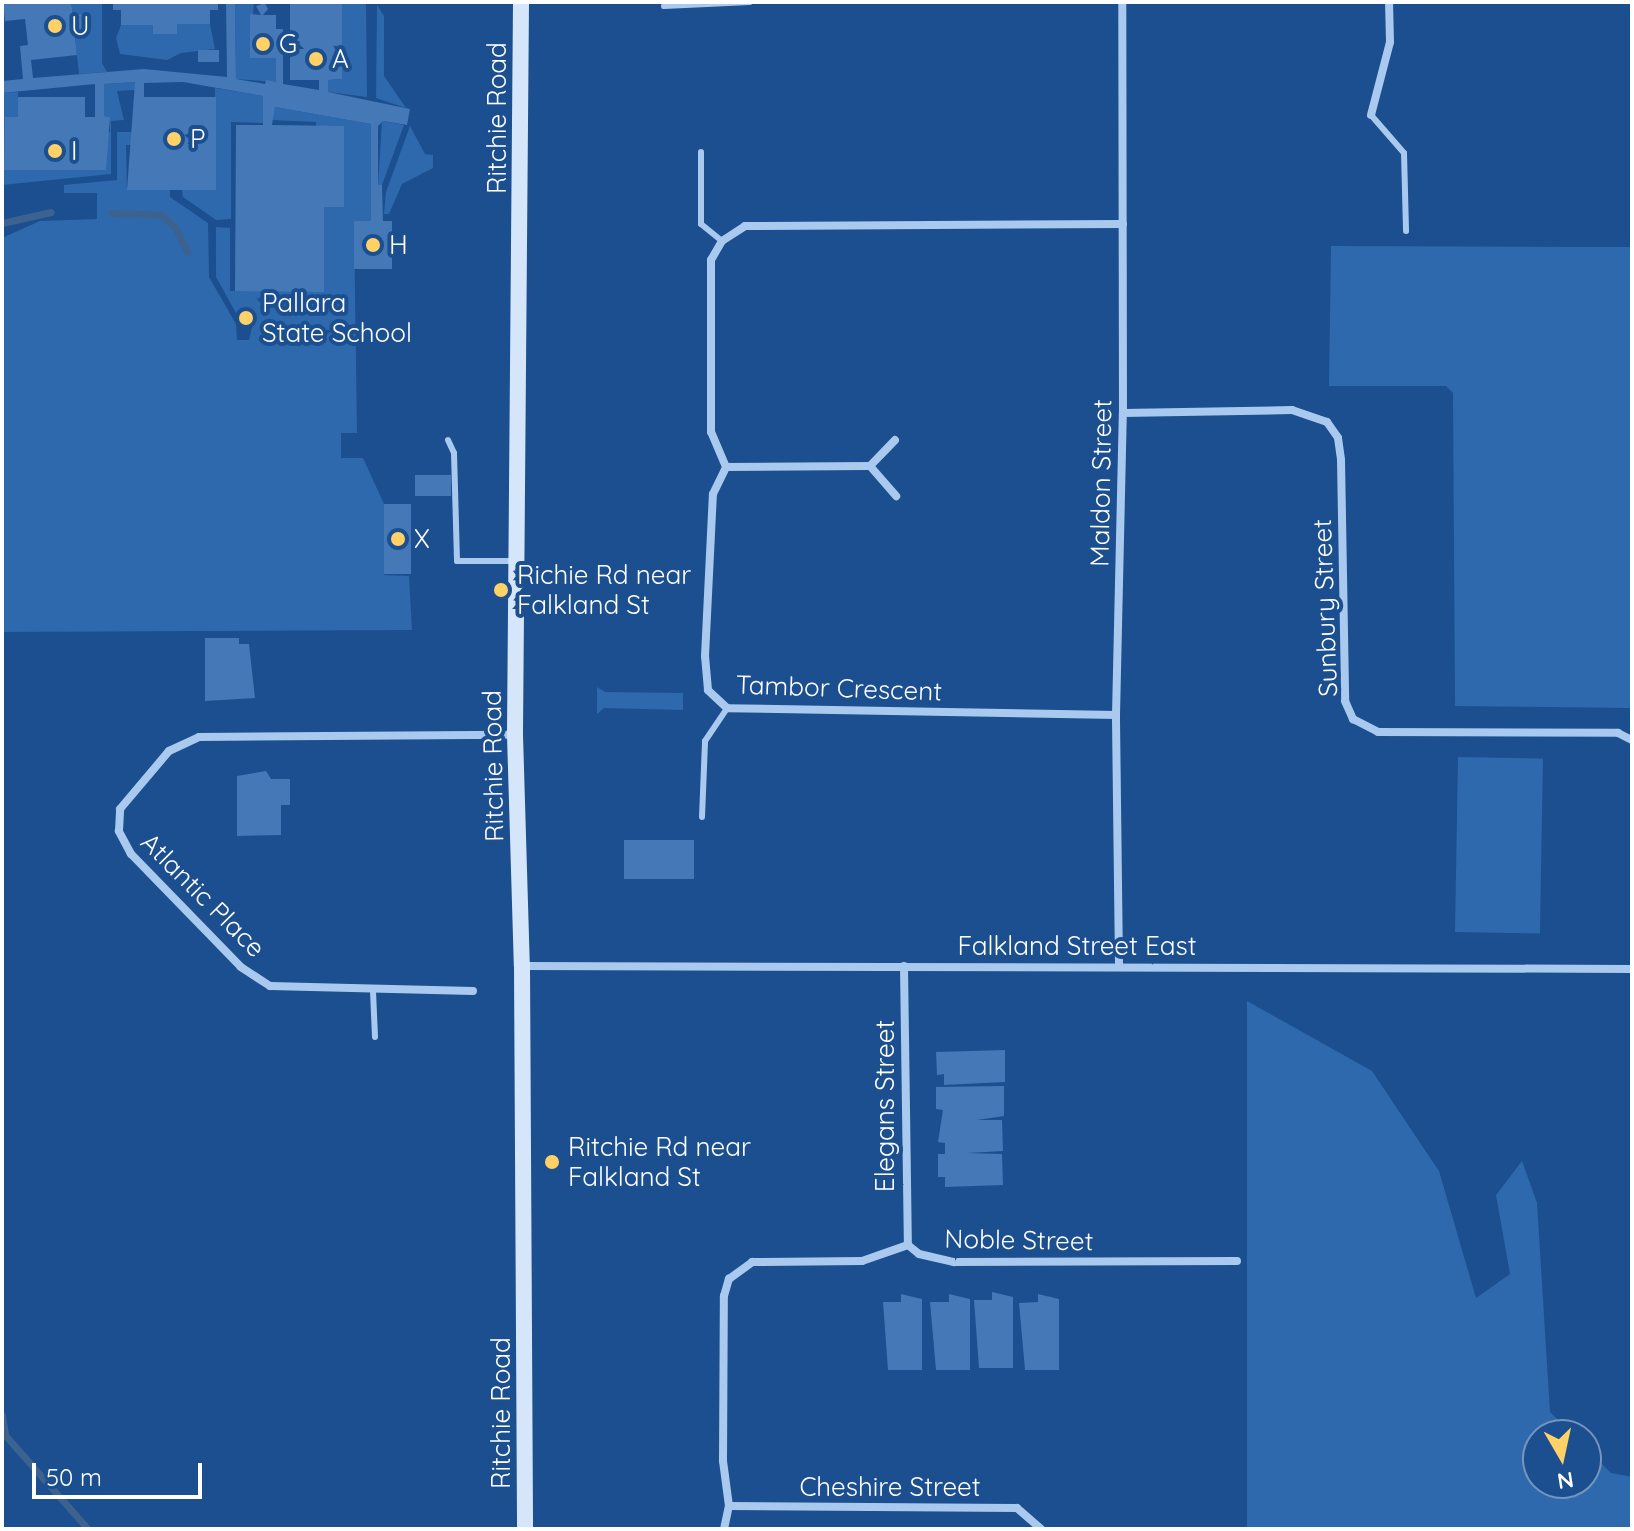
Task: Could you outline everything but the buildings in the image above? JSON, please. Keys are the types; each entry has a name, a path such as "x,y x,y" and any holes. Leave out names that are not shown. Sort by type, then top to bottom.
{"street":[{"name":"Ritchie Road","path":"521,2 515,735 522,966 525,1529"},
{"name":"Maldon Street","path":"1119,965 1116,715 1123,413 1122,2"},
{"path":"1371,115 1390,42 1389,2"},
{"path":"895,440 870,466 726,467 711,432 711,260 722,241 745,226 1123,224"},
{"name":"Sunbury Street","path":"1123,413 1292,410 1327,422 1338,438 1341,460 1345,701 1353,719 1378,732 1618,733 1632,740"},
{"path":"870,466 896,496"},
{"name":"Tambor Crescent","path":"726,467 713,494 705,656 708,690 727,708 1116,715"},
{"name":"Atlantic Place","path":"473,991 284,989 241,967 122,842 118,821 124,801 169,751 199,737 515,735"},
{"name":"Falkland Street East","path":"522,966 1119,965 1632,969"},
{"name":"Elegans Street","path":"904,966 908,1245"},
{"name":"Noble Street","path":"724,1529 729,1506 723,1446 724,1296 729,1279 752,1262 862,1261 908,1245 919,1254 954,1262 1237,1261"},
{"name":"Cheshire Street","path":"729,1506 1017,1508 1041,1529"}],"lane":[{"path":"664,6 750,2"},
{"path":"1371,115 1404,153 1406,231"},
{"path":"701,152 701,224 722,241"},
{"path":"448,440 454,453 457,561 517,561"},
{"path":"702,817 705,741 727,708"},
{"path":"373,991 375,1037"}],"shaded area":[{"path":"71,2 102,2 102,63 107,72 79,74 75,38 84,15 73,15"},
{"path":"235,2 254,2 250,58 276,58 276,82 236,79"},
{"path":"342,2 366,2 367,97 328,92 328,80 342,79"},
{"path":"377,5 384,16 384,76 406,108 376,98"},
{"path":"177,24 210,24 215,49 181,53 167,60 120,54 116,38 121,25 153,25 177,34"},
{"path":"135,82 135,90 117,91 124,120 111,121 111,174 2,185 2,93 18,92 18,117 5,118 5,170 110,132 110,117 104,116 104,84"},
{"path":"215,88 263,96 265,105 263,123 231,122 231,219 216,220 183,197 182,190 216,189"},
{"path":"275,107 371,124 371,221 354,222 357,433 341,433 341,458 363,458 384,504 384,575 409,576 412,630 2,632 2,238 40,221 97,219 97,193 64,193 64,185 117,180 117,132 133,132 133,145 126,145 127,190 170,190 170,197 208,223 209,277 236,324 237,340 249,340 253,323 241,322 216,277 216,227 230,228 230,291 324,291 316,122 272,120"},
{"path":"382,121 404,125 382,185 378,185"},
{"path":"410,126 425,154 433,155 433,168 402,184 389,214 384,214 386,192"},
{"path":"1331,246 1632,247 1630,708 1455,706 1453,393 1446,386 1329,386"},
{"path":"597,687 605,692 683,693 683,710 604,708 597,714"},
{"path":"1458,757 1543,758 1540,933 1455,932"},
{"path":"1247,1001 1372,1071 1439,1171 1476,1298 1510,1274 1496,1195 1522,1161 1537,1203 1550,1412 1557,1419 1522,1419 1522,1499 1602,1499 1602,1464 1611,1473 1632,1477 1632,1529 1247,1529"}],"waterway":[{"path":"2,223 51,212"},
{"path":"112,213 161,215 175,227 187,252"},
{"path":"2,1415 5,1435 88,1529"}],"place":[{"name":"U","path":"55,26"},
{"name":"G","path":"263,44"},
{"name":"A","path":"316,59"},
{"name":"P","path":"174,139"},
{"name":"I","path":"55,151"},
{"name":"H","path":"373,245"},
{"name":"Pallara State School","path":"246,318"},
{"name":"X","path":"398,539"},
{"name":"Richie Rd near Falkland St","path":"501,590"},
{"name":"Ritchie Rd near Falkland St","path":"552,1162"}]}
